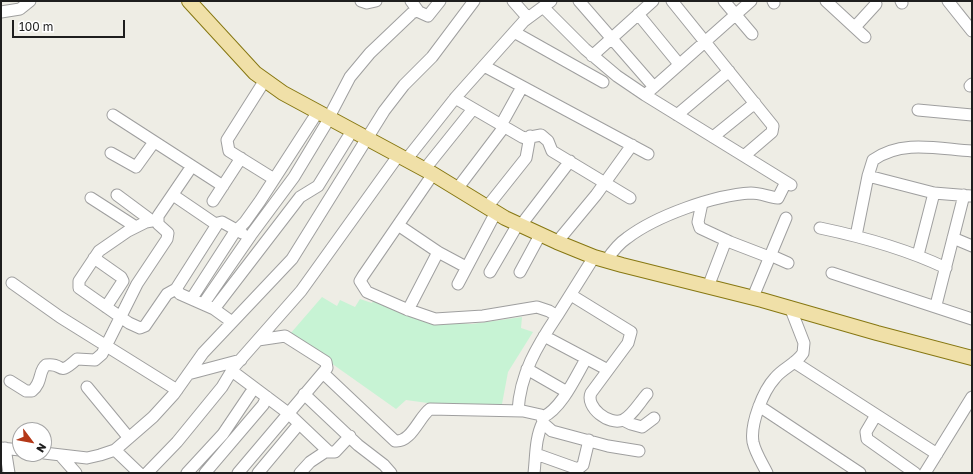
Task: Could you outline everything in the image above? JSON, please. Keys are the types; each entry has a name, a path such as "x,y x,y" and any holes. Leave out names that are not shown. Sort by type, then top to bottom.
{"main road":[{"path":"189,1 228,46 264,80 325,117 428,172 492,210 557,242 600,259 790,307 877,333 972,358"}],"street":[{"path":"1,12 20,9 30,1"},
{"path":"361,1 367,3 376,1"},
{"path":"411,1 419,12 428,16 440,1"},
{"path":"52,454 87,458 115,450 153,417 177,390 203,353 292,259 368,140 384,111 404,85 432,57 474,1"},
{"path":"513,1 528,18"},
{"path":"579,1 612,37 654,87"},
{"path":"592,56 653,1"},
{"path":"672,1 772,124 772,132 744,156"},
{"path":"724,1 752,34"},
{"path":"644,95 751,1"},
{"path":"948,1 972,31"},
{"path":"832,3 865,37"},
{"path":"147,473 177,442 222,387 241,360 319,269 402,158 514,32 528,18 547,4 592,56 644,95 789,184 778,198 752,193 730,195 702,203 659,220 627,237 600,259 571,295 544,336 527,369 522,386 518,411"},
{"path":"855,27 876,4"},
{"path":"204,303 249,237 294,177 325,117 350,78 385,39 412,14 419,12"},
{"path":"638,14 679,64"},
{"path":"514,32 603,82"},
{"path":"484,66 648,154"},
{"path":"677,115 730,71"},
{"path":"264,80 227,140 228,151 274,179"},
{"path":"457,189 503,126 522,87"},
{"path":"455,98 525,138 541,134 548,141 552,151 630,198"},
{"path":"713,137 755,102"},
{"path":"473,109 428,172 398,225 360,281 367,292 408,310 435,319 483,316 537,307 557,316"},
{"path":"918,110 972,115"},
{"path":"113,115 223,186"},
{"path":"192,298 237,230 245,222 274,179 325,117"},
{"path":"214,308 300,197 318,186 352,131"},
{"path":"458,284 492,210 526,158 530,136"},
{"path":"111,153 136,167 154,142"},
{"path":"557,242 605,182 632,145"},
{"path":"856,236 868,176 873,160 896,149 930,147 972,150"},
{"path":"213,200 240,158"},
{"path":"490,272 520,225 570,161"},
{"path":"192,166 155,220 136,227 107,244 94,258 79,281 79,288 137,328 143,328 167,294 176,289 220,222 249,237"},
{"path":"868,176 934,193 968,195 953,238 936,305"},
{"path":"918,255 934,193"},
{"path":"10,381 26,391 32,391 40,382 42,368 46,365 53,365 64,369 80,358 95,360 107,346 137,284 168,235 167,231 155,220 117,195"},
{"path":"173,195 217,225"},
{"path":"92,198 136,227"},
{"path":"702,203 698,222 700,228 726,240 788,263"},
{"path":"753,298 769,256 786,218"},
{"path":"398,225 438,252 466,267"},
{"path":"820,228 856,236 918,255 946,268"},
{"path":"520,272 540,234"},
{"path":"953,238 972,246"},
{"path":"708,287 726,240"},
{"path":"408,310 438,252"},
{"path":"94,258 122,277 123,281 106,307"},
{"path":"832,273 936,305 972,318"},
{"path":"12,283 60,317 177,390"},
{"path":"176,289 180,294 214,308 232,322"},
{"path":"571,295 631,332 628,343 591,393 589,398 590,404 597,412 609,419 616,421 623,420 642,427 654,418"},
{"path":"767,473 753,442 753,431 759,406 775,377 803,353 804,343 790,307"},
{"path":"238,473 327,368 326,362 289,337 279,336 258,340"},
{"path":"544,336 608,370"},
{"path":"534,473 539,430 543,419 550,413 567,392 586,359"},
{"path":"188,374 241,360"},
{"path":"794,362 937,454"},
{"path":"527,369 567,392"},
{"path":"232,371 288,414 328,451"},
{"path":"322,373 395,441 402,440 412,432 425,413 430,409 518,411 535,413 543,419 547,428 552,431 639,451"},
{"path":"87,387 129,438"},
{"path":"187,473 223,434 254,388"},
{"path":"304,394 384,465 390,473"},
{"path":"623,420 647,394"},
{"path":"925,473 972,397"},
{"path":"205,473 263,405 267,398"},
{"path":"759,406 860,473"},
{"path":"876,415 866,432 867,439 915,473"},
{"path":"258,473 299,424"},
{"path":"304,472 320,455 328,451 335,452 350,436"},
{"path":"536,454 578,469 582,465 589,440"},
{"path":"3,448 9,473"},
{"path":"115,450 139,473"},
{"path":"61,456 76,473"}],"green space":[{"path":"322,297 337,306 340,300 355,307 360,299 372,303 374,299 436,321 472,324 522,317 521,328 533,332 508,372 502,404 435,404 406,400 396,409 290,334"}]}
